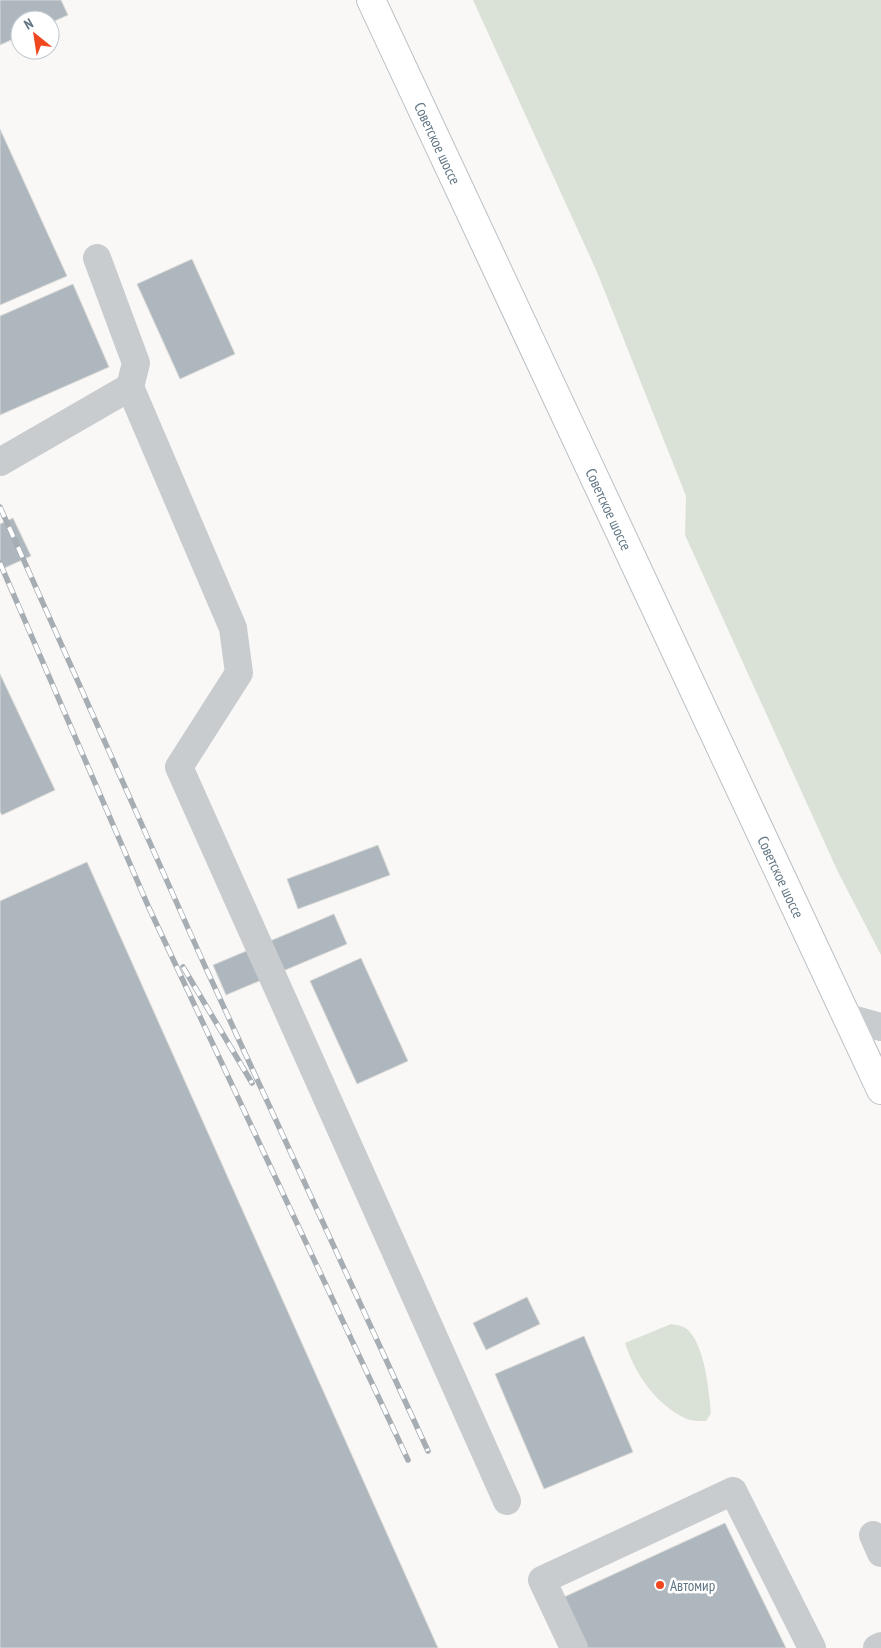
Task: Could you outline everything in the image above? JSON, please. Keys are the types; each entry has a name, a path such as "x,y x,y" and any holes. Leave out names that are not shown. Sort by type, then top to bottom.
{"main road":[{"name":"Советское шоссе","path":"370,0 881,1090"}],"lane":[{"path":"97,258 136,363 130,387 233,628 239,673 179,767 507,1501"},
{"path":"0,462 130,387"},
{"path":"848,1018 881,1027"},
{"path":"574,1648 542,1580 734,1491 812,1648"},
{"path":"877,1648 881,1646"}],"shaded area":[{"path":"473,0 881,0 881,955 838,872 685,535 686,496 597,272"},
{"path":"671,1324 687,1329 699,1348 705,1370 711,1413 706,1421 687,1419 666,1406 648,1387 629,1355 625,1343"}],"building":[{"path":"0,0 61,0 68,15 60,19 60,10 10,10 10,40 0,45"},
{"path":"0,129 67,276 0,305"},
{"path":"192,259 235,354 180,379 137,284"},
{"path":"73,284 109,367 0,415 0,316"},
{"path":"13,518 31,556 0,570 0,524"},
{"path":"0,674 55,790 2,815 0,812"},
{"path":"378,845 390,875 298,909 287,879"},
{"path":"87,862 438,1648 0,1648 0,901"},
{"path":"334,914 347,944 226,995 213,965"},
{"path":"361,958 408,1061 357,1084 310,981"},
{"path":"527,1297 540,1324 486,1350 473,1323"},
{"path":"584,1336 633,1452 544,1489 495,1374"},
{"path":"725,1523 786,1648 585,1648 562,1598"}],"railway":[{"path":"0,507 204,964 428,1451"},
{"path":"0,563 149,908 408,1460"},
{"path":"183,967 252,1083"}],"place":[{"name":"Автомир","path":"660,1585"}]}
